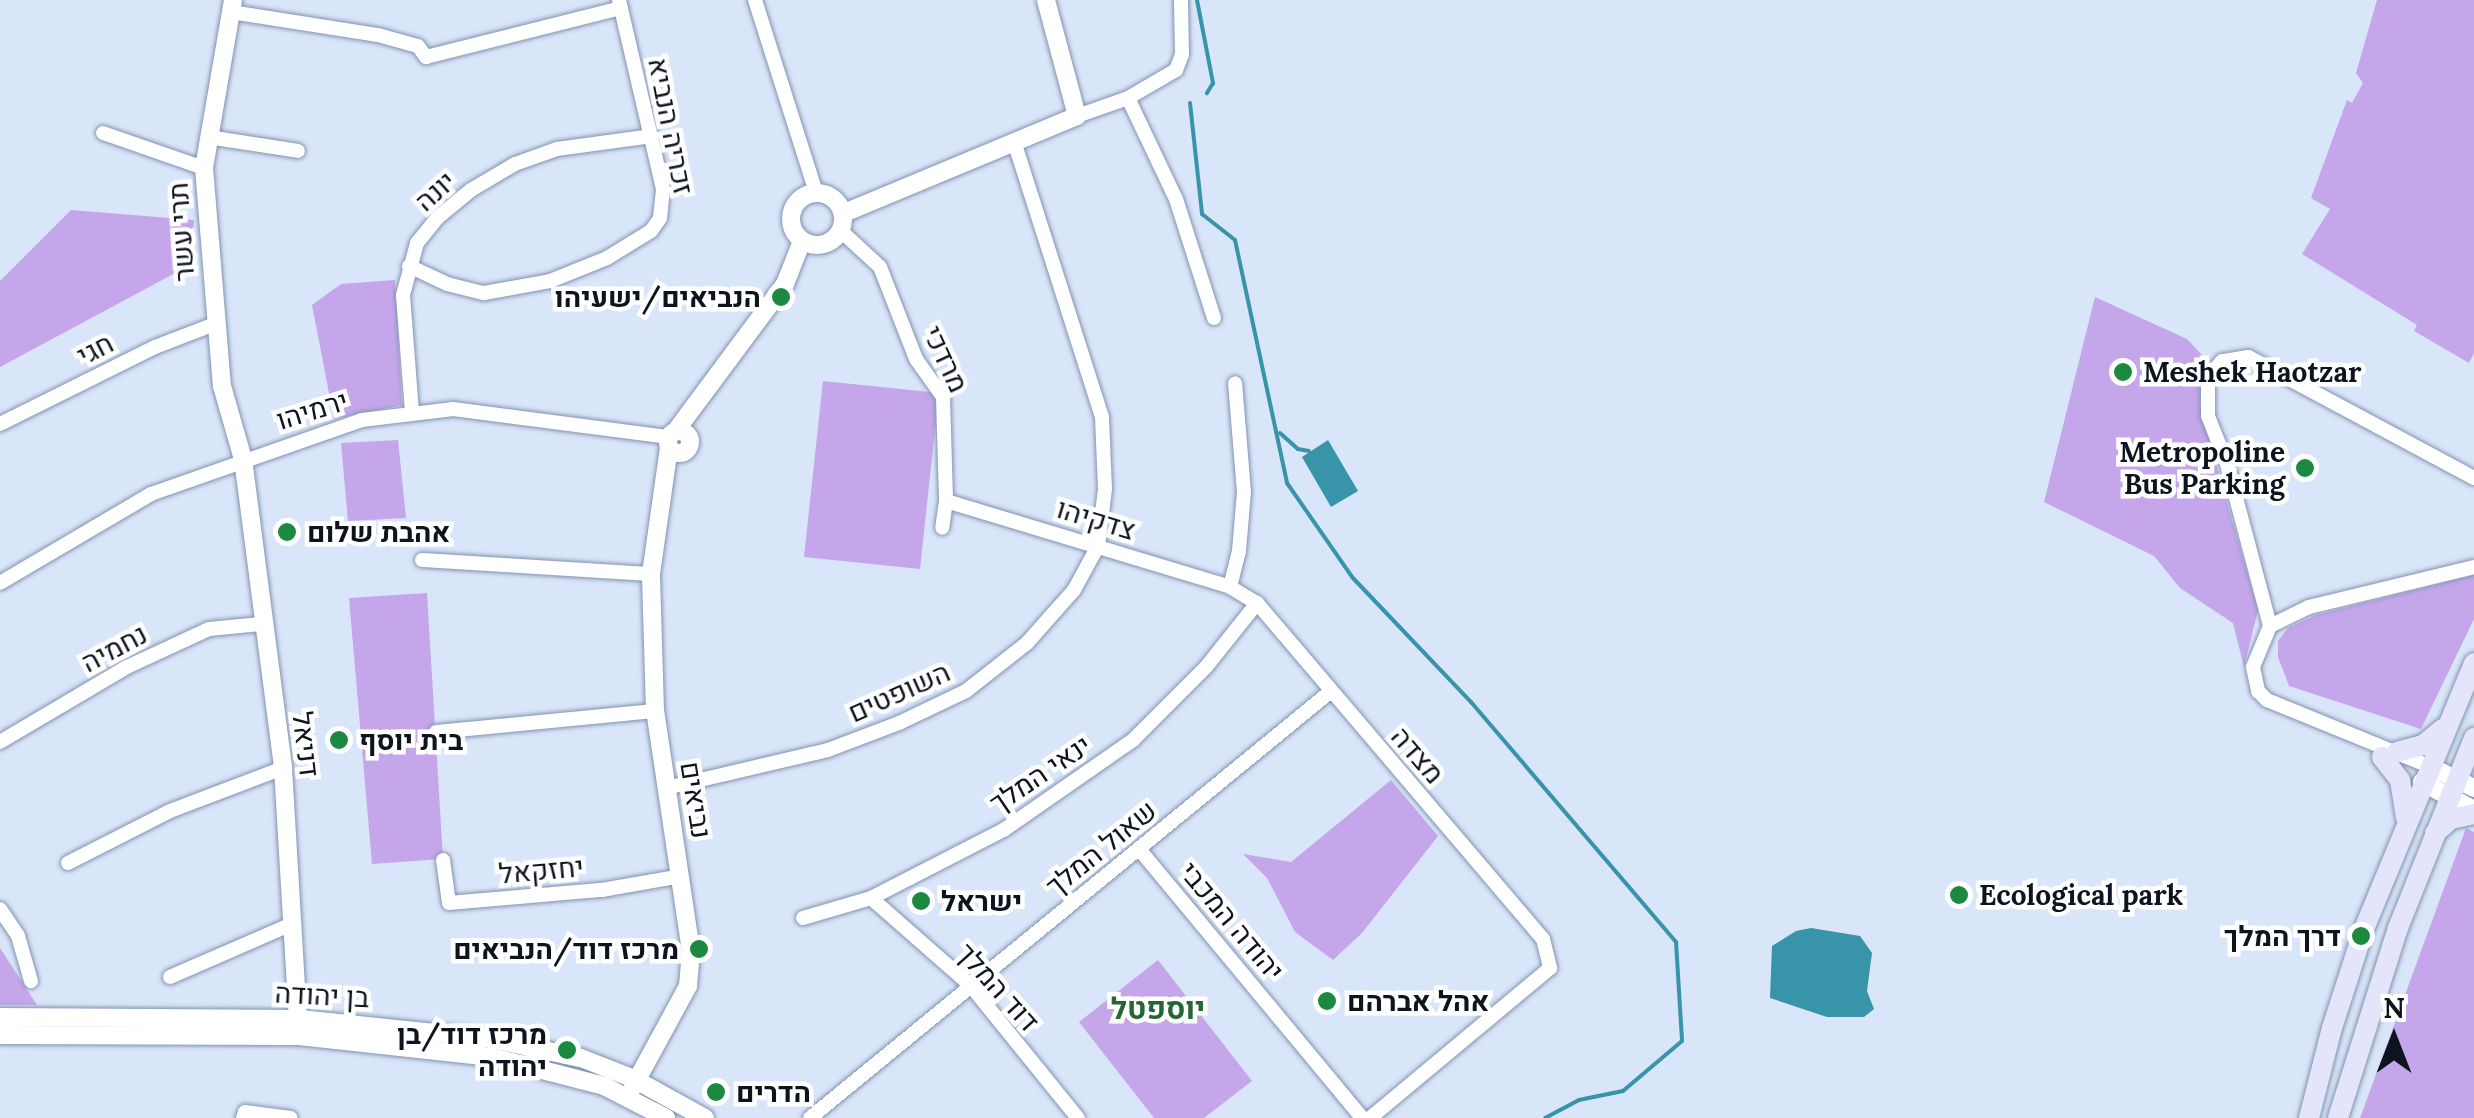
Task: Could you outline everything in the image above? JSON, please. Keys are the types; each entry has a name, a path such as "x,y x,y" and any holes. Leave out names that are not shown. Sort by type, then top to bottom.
{"main road":[{"path":"2310,1118 2332,1028 2406,819 2474,663"},
{"path":"2406,819 2400,780 2390,755 2423,745 2447,724"},
{"path":"2474,739 2474,760"},
{"path":"2338,1118 2370,1009 2433,835 2460,788 2474,739"},
{"path":"2433,835 2451,819 2474,812"}],"street":[{"path":"755,0 816,192"},
{"path":"1046,0 1077,116"},
{"path":"842,222 831,196 816,192 793,208 791,223 802,241 822,245 842,222 1077,116 1128,98 1176,70 1182,54 1181,0"},
{"path":"232,6 378,34 418,46 426,57 620,4"},
{"name":"זכריה הנביא","path":"409,266 448,284 484,293 550,280 607,258 651,232 660,218 663,188 620,4"},
{"name":"תרי עשר","path":"232,6 204,168 222,386 243,459"},
{"path":"1128,98 1176,199 1214,318"},
{"path":"103,133 204,168"},
{"name":"יונה","path":"412,412 402,295 417,243 437,218 471,190 515,164 556,149 652,136"},
{"path":"208,137 298,151"},
{"name":"השופטים","path":"666,788 828,750 900,723 966,691 1028,642 1074,590 1098,546 1105,489 1102,417 1091,372 1014,144"},
{"name":"מרדכי","path":"842,222 880,268 916,359 943,397 946,501 942,528"},
{"name":"נביאים","path":"633,1088 688,986 691,951 655,711 652,574 664,497 678,441 704,388 785,284 802,241"},
{"name":"חגי","path":"0,424 155,347 215,324"},
{"path":"2474,478 2259,361 2238,356 2222,361 2208,377 2208,416 2227,464 2270,626 2253,667 2258,692 2279,706 2460,788 2474,812"},
{"path":"1230,587 1240,552 1244,492 1235,383"},
{"name":"ירמיהו","path":"0,583 54,547 151,494 324,430 412,412 452,409 678,441"},
{"name":"דניאל","path":"243,459 261,624 283,768 299,1028"},
{"name":"צדקיהו","path":"946,501 1230,587"},
{"path":"422,560 652,574"},
{"path":"2270,626 2292,615 2474,567"},
{"name":"מצדה","path":"1230,587 1257,603 1543,939 1550,968 1370,1118"},
{"name":"ינאי המלך","path":"803,918 871,898 1005,829 1133,740 1206,667 1257,603"},
{"path":"2264,605 2292,615"},
{"name":"נחמיה","path":"0,742 127,667 209,629 261,624"},
{"name":"שאול המלך","path":"810,1118 1330,692"},
{"path":"436,732 655,711"},
{"path":"68,863 170,812 283,768"},
{"name":"יהודה המכבי","path":"1139,849 1362,1118"},
{"name":"יחזקאל","path":"443,860 448,903 602,890 681,876"},
{"name":"דוד המלך","path":"871,898 972,986 1078,1118"},
{"path":"0,910 18,936 31,981"},
{"path":"170,976 294,923"},
{"name":"בן יהודה","path":"0,1016 299,1028 492,1057 633,1088"},
{"name":"בן יהודה","path":"0,1035 299,1028"},
{"path":"633,1088 666,1118"},
{"path":"633,1088 705,1118"},
{"path":"243,1118 245,1112 261,1112 291,1118"}],"shaded area":[{"path":"2377,0 2474,0 2474,353 2469,363 2414,331 2417,325 2302,254 2330,209 2311,198 2347,100 2352,103 2363,83 2356,73"},
{"path":"71,210 194,220 192,264 0,367 0,281"},
{"path":"395,280 402,405 334,419 312,305 341,284"},
{"path":"2095,297 2187,339 2203,356 2200,408 2258,610 2244,667 2233,623 2180,588 2154,556 2044,502"},
{"path":"823,381 939,393 920,569 804,557"},
{"path":"398,440 406,518 348,521 341,443"},
{"path":"2474,575 2474,619 2421,729 2289,686 2278,657 2278,641 2288,628 2316,615"},
{"path":"427,593 443,859 372,864 349,598"},
{"path":"1391,780 1438,836 1362,933 1333,960 1295,932 1267,878 1243,854 1291,862"},
{"path":"2466,828 2474,832 2474,1118 2360,1118"},
{"path":"0,948 37,1005 0,1005"},
{"path":"1158,960 1252,1081 1204,1118 1154,1118 1079,1022"}],"water":[{"path":"1328,440 1358,491 1331,507 1302,457"},
{"path":"1811,928 1860,936 1872,953 1867,991 1874,1009 1864,1017 1827,1017 1770,998 1772,946 1796,931"}],"waterway":[{"path":"1197,0 1213,83 1207,93"},
{"path":"1190,103 1202,214 1235,240 1287,483 1352,577 1471,702 1676,942 1682,1041 1623,1091 1579,1100 1545,1118"},
{"path":"1280,433 1298,449 1309,451"}],"place":[{"name":"הנביאים/ישעיהו","path":"781,297"},
{"name":"Meshek Haotzar","path":"2123,372"},
{"name":"Metropoline Bus Parking","path":"2305,468"},
{"name":"אהבת שלום","path":"287,532"},
{"name":"בית יוסף","path":"339,740"},
{"name":"Ecological park","path":"1959,895"},
{"name":"ישראל","path":"921,901"},
{"name":"דרך המלך","path":"2361,936"},
{"name":"מרכז דוד/הנביאים","path":"699,949"},
{"name":"אהל אברהם","path":"1327,1001"},
{"name":"מרכז דוד/בן יהודה","path":"567,1050"},
{"name":"הדרים","path":"716,1092"}],"district":[{"name":"יוספטל","path":"1158,1008"}]}
